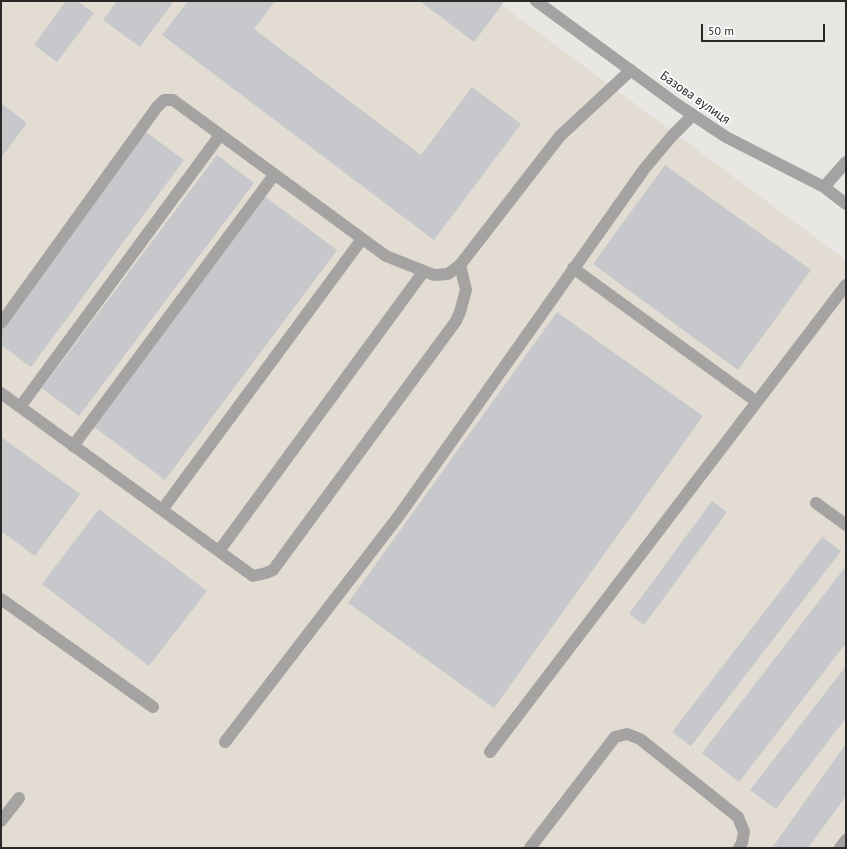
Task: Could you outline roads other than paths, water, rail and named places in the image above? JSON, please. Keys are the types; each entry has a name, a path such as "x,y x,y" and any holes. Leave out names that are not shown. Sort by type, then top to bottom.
{"street":[{"name":"Базова вулиця","path":"536,1 693,115 726,137 824,188 846,204"},
{"path":"1,323 157,107 164,100 173,100 386,256 434,275 448,274 460,265 560,136 631,70"},
{"path":"225,742 398,517 645,168 672,136 693,115"},
{"path":"20,407 220,135"},
{"path":"824,188 846,162"},
{"path":"73,446 274,174"},
{"path":"162,510 362,239"},
{"path":"1,393 253,576 266,574 273,570 456,321 466,290 460,265"},
{"path":"574,268 757,402"},
{"path":"219,552 424,271"},
{"path":"490,752 846,285"},
{"path":"816,503 846,525"},
{"path":"1,599 153,707"},
{"path":"530,848 615,738 627,734 640,739 738,817 744,832 742,844 739,848"},
{"path":"1,821 19,798"},
{"path":"840,848 846,840"}]}
